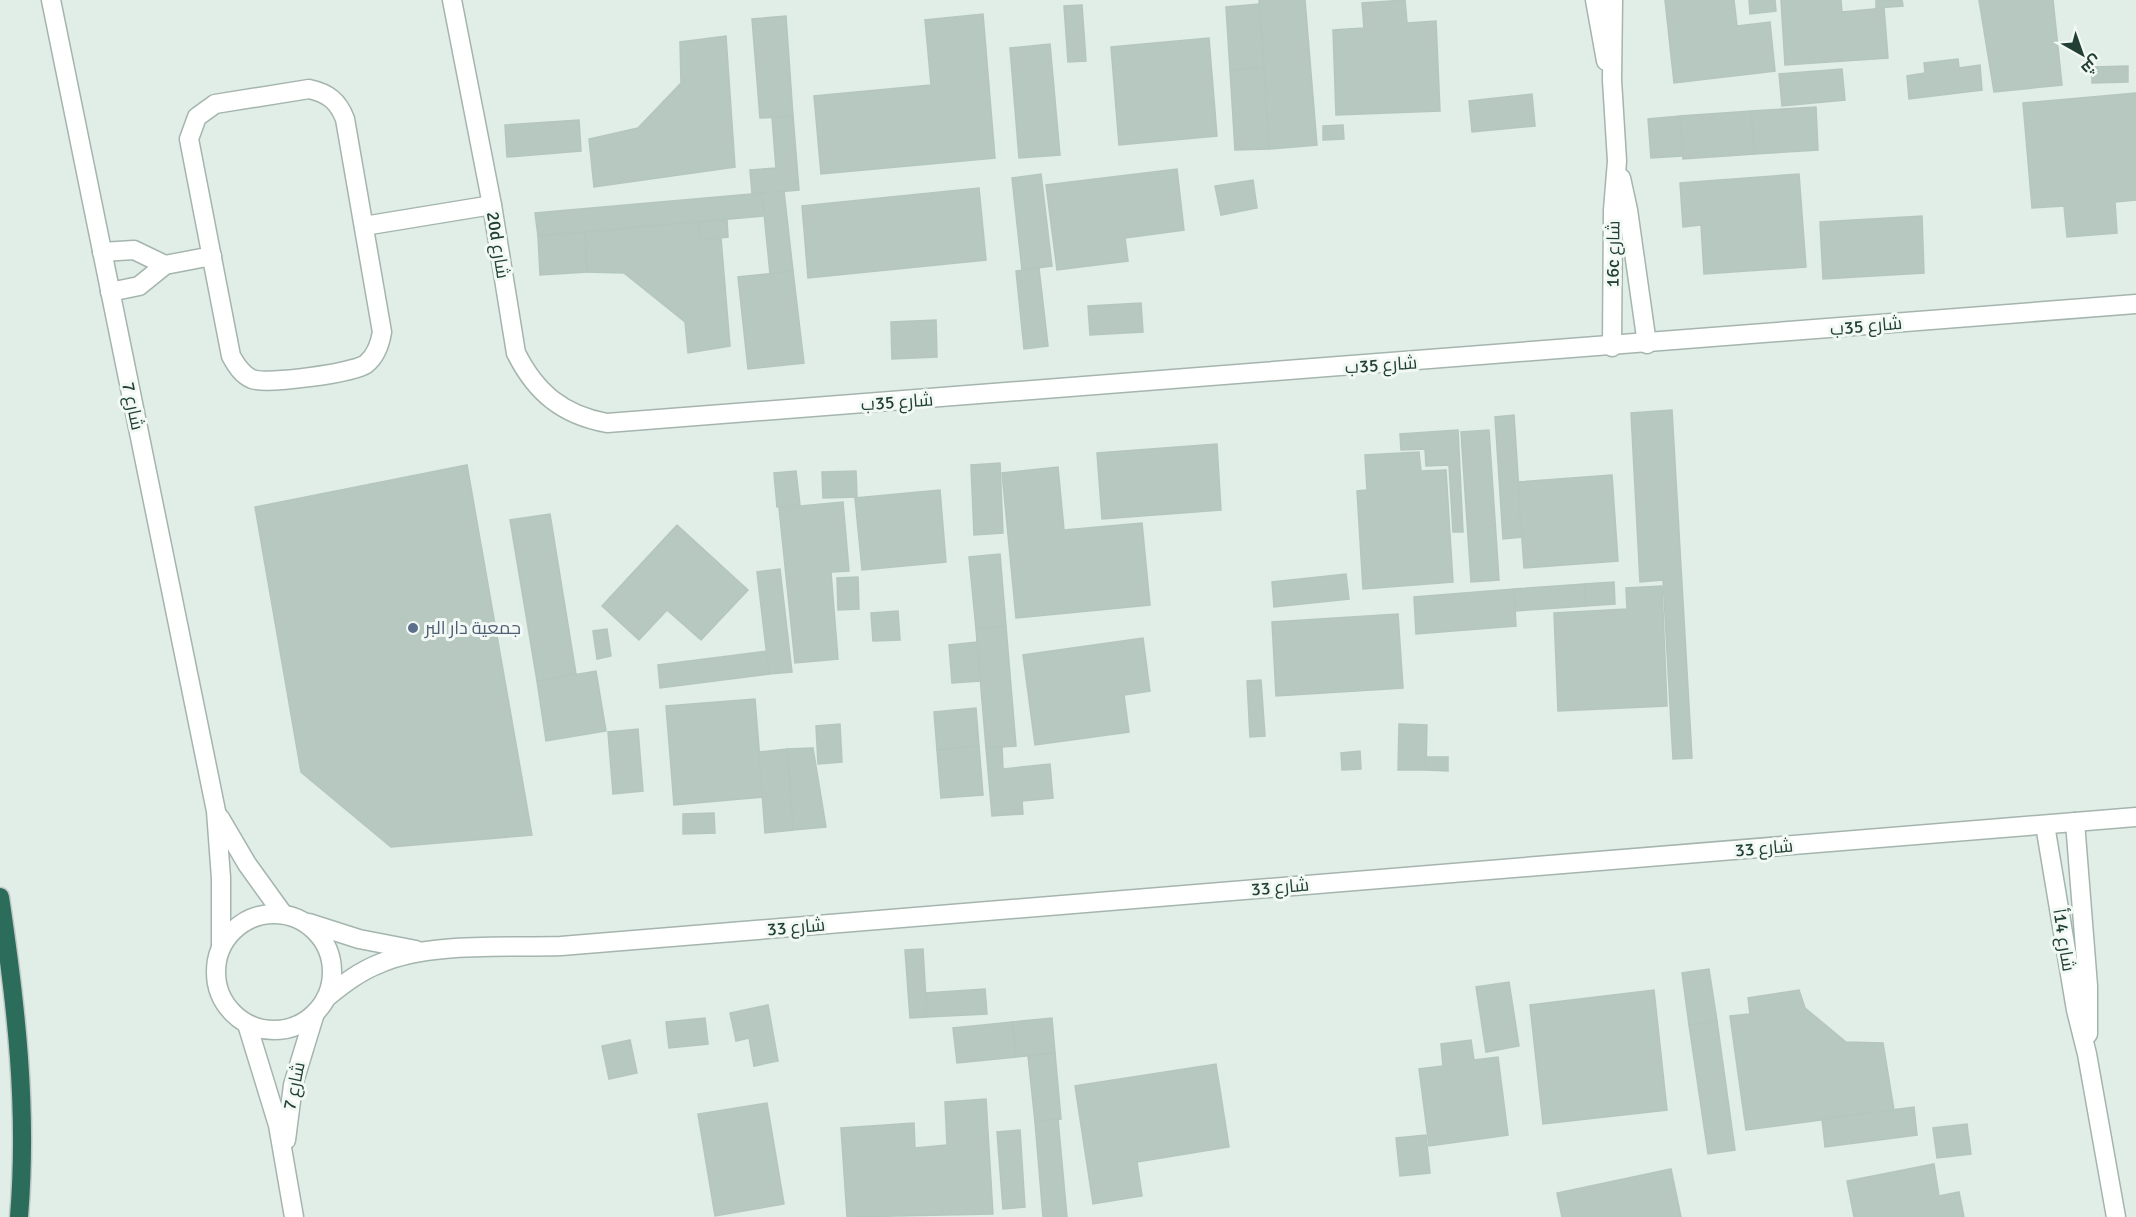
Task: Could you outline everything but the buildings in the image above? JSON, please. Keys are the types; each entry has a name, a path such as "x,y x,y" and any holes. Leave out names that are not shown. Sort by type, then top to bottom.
{"highway":[{"path":"0,897 18,1026 24,1099 24,1163 19,1217"}],"street":[{"name":"شارع 7","path":"51,0 216,811 221,878 221,945"},
{"name":"20d شارع","path":"452,0 492,205 516,353 528,375 540,390 571,413 598,421 627,423"},
{"name":"16c شارع","path":"1595,0 1612,80"},
{"name":"16c شارع","path":"1611,347 1613,210 1617,161 1612,80 1613,0"},
{"path":"309,88 332,98 345,119 364,226 382,332 378,350 366,364 357,368 262,382 243,373 231,356 189,139 197,117 215,104 309,88"},
{"name":"16c شارع","path":"1617,161 1628,210 1647,344"},
{"path":"364,226 492,205"},
{"path":"102,252 134,250 165,264"},
{"path":"110,292 139,286 165,264 212,256"},
{"name":"شارع 35ب","path":"627,423 2136,304"},
{"name":"شارع 7","path":"216,811 247,864 291,916"},
{"name":"شارع 33","path":"326,998 352,978 381,962 424,951 573,945 2136,817"},
{"name":"شارع 14أ","path":"2075,822 2088,986 2087,1054"},
{"name":"شارع 14أ","path":"2045,825 2076,1010 2087,1054 2116,1217"},
{"path":"265,914 291,916 315,930 326,945 332,962 332,980 326,998 315,1013 301,1024 283,1030 265,1030 247,1024 232,1014 221,999 216,982 215,963 221,945 232,930 247,920 265,914"},
{"name":"شارع 33","path":"291,916 359,939 424,951"},
{"name":"شارع 7","path":"285,1160 293,1085 315,1013"},
{"name":"شارع 7","path":"247,1024 269,1092 285,1160 294,1217"}],"place":[{"name":"جمعية دار البر","path":"413,628"}]}
